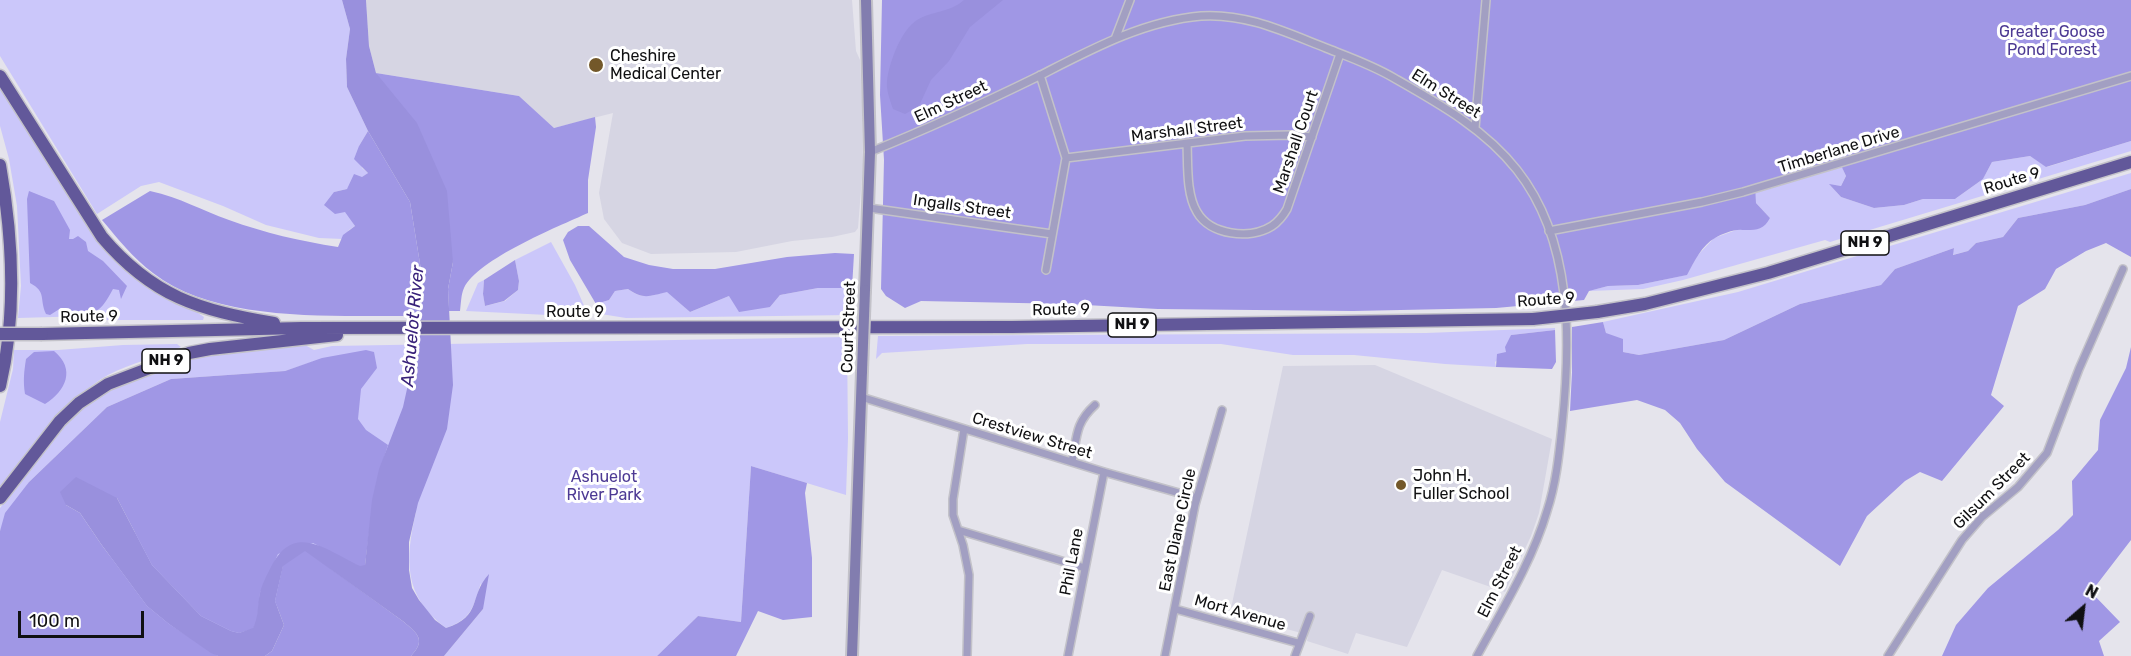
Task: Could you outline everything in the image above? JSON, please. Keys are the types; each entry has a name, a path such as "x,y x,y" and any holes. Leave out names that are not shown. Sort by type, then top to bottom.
{"highway":[{"path":"0,76 102,237 138,274 159,289 204,309 302,328"},
{"name":"Route 9","path":"0,334 302,328 1012,327 1533,319 1645,304 1768,273 2131,162"},
{"path":"0,165 7,212 11,269 7,352 1,381"},
{"name":"NH 9","path":"0,498 60,421 79,403 108,384 179,356 210,349 384,329"}],"main road":[{"name":"Court Street","path":"852,656 869,208 870,152 866,0"}],"street":[{"path":"1115,39 1130,0"},
{"path":"1475,128 1486,0"},
{"name":"Elm Street","path":"870,152 922,130 1115,39 1186,18 1220,16 1264,24 1384,72 1475,128 1504,155 1524,180 1550,231 1562,283 1567,358 1553,490 1539,537 1477,656"},
{"name":"Marshall Court","path":"1187,144 1190,181 1196,211 1204,222 1230,233 1261,231 1271,227 1287,210 1340,54"},
{"path":"1040,75 1066,158 1046,270"},
{"name":"Timberlane Drive","path":"1550,231 1743,192 2131,76"},
{"name":"Marshall Street","path":"1066,158 1245,136 1312,137"},
{"name":"Ingalls Street","path":"869,208 1052,234"},
{"name":"Gilsum Street","path":"1888,656 1962,540 1982,517 2018,487 2047,453 2079,369 2123,269"},
{"name":"Crestview Street","path":"861,397 1104,472 1197,498"},
{"path":"1072,462 1079,423 1084,414 1095,405"},
{"name":"East Diane Circle","path":"1165,656 1197,498 1222,410"},
{"path":"963,429 953,499 953,515 967,559 969,575 967,656"},
{"name":"Phil Lane","path":"1068,656 1104,472"},
{"path":"958,530 1085,568"},
{"name":"Mort Avenue","path":"1176,609 1298,644"},
{"path":"1295,656 1310,616"}],"shaded area":[{"path":"342,0 366,0 369,46 376,73 417,123 447,191 453,262 448,289 453,385 447,429 418,503 409,542 409,570 412,588 435,620 446,628 458,623 470,612 489,574 483,609 444,656 411,656 419,641 413,630 305,551 283,566 275,601 284,625 272,651 265,656 218,656 169,624 147,606 80,513 66,505 60,492 76,477 117,498 152,565 201,616 239,633 253,628 265,580 280,553 290,545 300,542 311,543 360,566 365,565 372,500 379,469 403,407 413,362 421,270 410,202 368,131 347,87 346,59 350,29"},
{"path":"366,0 852,0 856,51 860,60 862,100 863,165 858,228 855,232 832,237 792,241 736,252 651,254 622,243 604,219 599,193 613,113 554,128 519,96 376,73 369,46"},
{"path":"964,0 1003,0 970,27 949,61 931,80 919,106 905,114 893,109 887,88 888,74 893,56 906,31 917,20 953,7"},
{"name":"John H. Fuller School","path":"1375,365 1552,439 1539,513 1505,592 1442,570 1407,647 1356,633 1348,654 1307,641 1308,635 1230,613 1283,366"}],"green space":[{"path":"0,0 342,0 350,29 346,59 347,87 368,131 359,146 362,168 368,173 347,189 334,192 355,226 343,239 319,238 266,225 159,182 141,186 97,214 0,56"},
{"name":"Greater Goose Pond Forest","path":"882,0 2131,0 2131,141 2046,167 2030,156 1992,162 1983,179 1955,199 1923,199 1904,205 1874,208 1841,197 1829,184 1841,186 1846,176 1839,161 1755,184 1756,203 1770,218 1761,228 1732,231 1710,241 1702,249 1687,275 1638,285 1608,286 1589,291 1584,300 1496,308 1353,311 1158,309 1068,304 921,301 905,308 886,296 881,289 884,160 880,95"},
{"path":"376,73 519,96 554,128 595,117 596,127 588,180 588,213 539,235 485,266 472,277 464,288 460,311 449,311 448,289 453,262"},
{"path":"0,81 99,238 204,317 203,320 91,320 95,319 88,316 18,318 21,286 17,206 9,159 0,126"},
{"path":"368,131 410,202 421,270 417,316 280,313 244,309 211,301 180,289 153,273 132,255 102,220 150,191 256,229 338,247 343,235 355,226 345,212 335,214 324,205 334,192 347,189 354,174 362,177 368,173 354,159"},
{"path":"2131,141 2131,151 1830,242 1825,240 1643,289 1588,291 1608,286 1638,285 1686,275 1698,255 1714,238 1770,218 1756,203 1755,193 1842,167 1846,176 1841,186 1830,185 1841,197 1874,208 1904,205 1923,199 1955,199 1983,179 1992,162 2030,156 2047,167"},
{"path":"2131,173 2131,189 2085,205 2018,218 2003,237 1976,243 1968,251 1952,255 1954,248 1895,269 1881,285 1800,304 1724,340 1639,355 1623,352 1606,333 1603,322 1738,292"},
{"path":"2131,189 2131,257 2106,243 2086,251 2056,269 2045,289 2018,306 1991,395 2004,406 1942,481 1920,472 1905,481 1867,516 1840,566 1725,482 1697,449 1680,423 1665,410 1637,400 1570,411 1572,327 1603,322 1606,333 1623,339 1623,352 1639,355 1724,340 1800,304 1881,285 1895,269 1954,248 1953,255 1968,251 1976,243 2003,237 2018,218 2085,205"},
{"path":"29,191 54,201 70,230 69,239 78,236 86,242 88,251 103,261 127,286 121,299 119,290 113,289 105,303 92,312 69,314 66,309 61,308 50,315 46,314 41,293 30,283 27,199"},
{"path":"578,226 589,226 624,257 649,265 673,269 715,269 787,257 835,253 854,254 852,288 818,288 780,295 770,307 739,312 729,296 690,312 667,292 642,296 628,289 615,291 609,300 596,304 570,260 563,240 568,232"},
{"path":"551,242 575,285 589,317 466,311 478,283 484,280 485,306 505,301 518,290 519,281 515,260"},
{"path":"515,260 519,281 518,290 504,301 485,306 484,280"},
{"path":"818,288 852,288 851,315 626,318 601,314 596,304 609,300 615,291 628,289 642,296 667,291 690,312 729,296 770,307 780,295"},
{"path":"1555,328 1555,330 1511,335 1506,352 1495,362 1496,367 1354,355 1293,355 1221,344 1027,344 882,353 876,359 878,336 1426,333"},
{"path":"1555,330 1556,362 1552,369 1496,367 1497,354 1506,352 1505,347 1511,335"},
{"name":"Ashuelot River Park","path":"847,337 846,495 751,466 741,622 698,616 657,656 444,656 483,609 481,583 470,611 461,621 446,628 432,616 415,590 411,576 410,546 416,512 211,653 218,656 0,656 284,395 315,361 285,371 171,379 107,407 29,482 0,531 0,508 75,413 105,390 197,356 305,345 314,350 332,346"},
{"path":"177,344 181,347 108,375 76,398 49,426 0,487 0,422 13,369 14,350 58,350"},
{"path":"2131,347 2131,540 2091,592 2120,622 2099,641 2104,656 1942,656 1956,625 1988,588 2073,515 2072,481 2098,450 2100,420 2126,368"},
{"path":"366,350 374,352 377,368 361,389 358,419 366,430 388,445 376,490 365,566 360,567 313,543 278,554 260,593 257,621 253,629 239,633 201,616 152,565 117,498 66,505 80,513 147,606 169,624 218,656 0,656 0,531 5,513 29,482 107,407 171,379 285,371 322,358"},
{"path":"54,351 65,365 66,379 58,393 45,404 25,394 26,359 34,352"},
{"path":"751,466 807,483 805,493 812,558 812,617 783,620 758,611 736,656 657,656 698,616 741,622"},
{"path":"305,550 413,630 419,641 411,656 265,656 272,651 284,625 275,601 283,565"}],"place":[{"name":"Cheshire Medical Center","path":"596,65"},
{"name":"John H. Fuller School","path":"1401,485"}],"water label":[{"name":"Ashuelot River","path":"413,326"}]}
